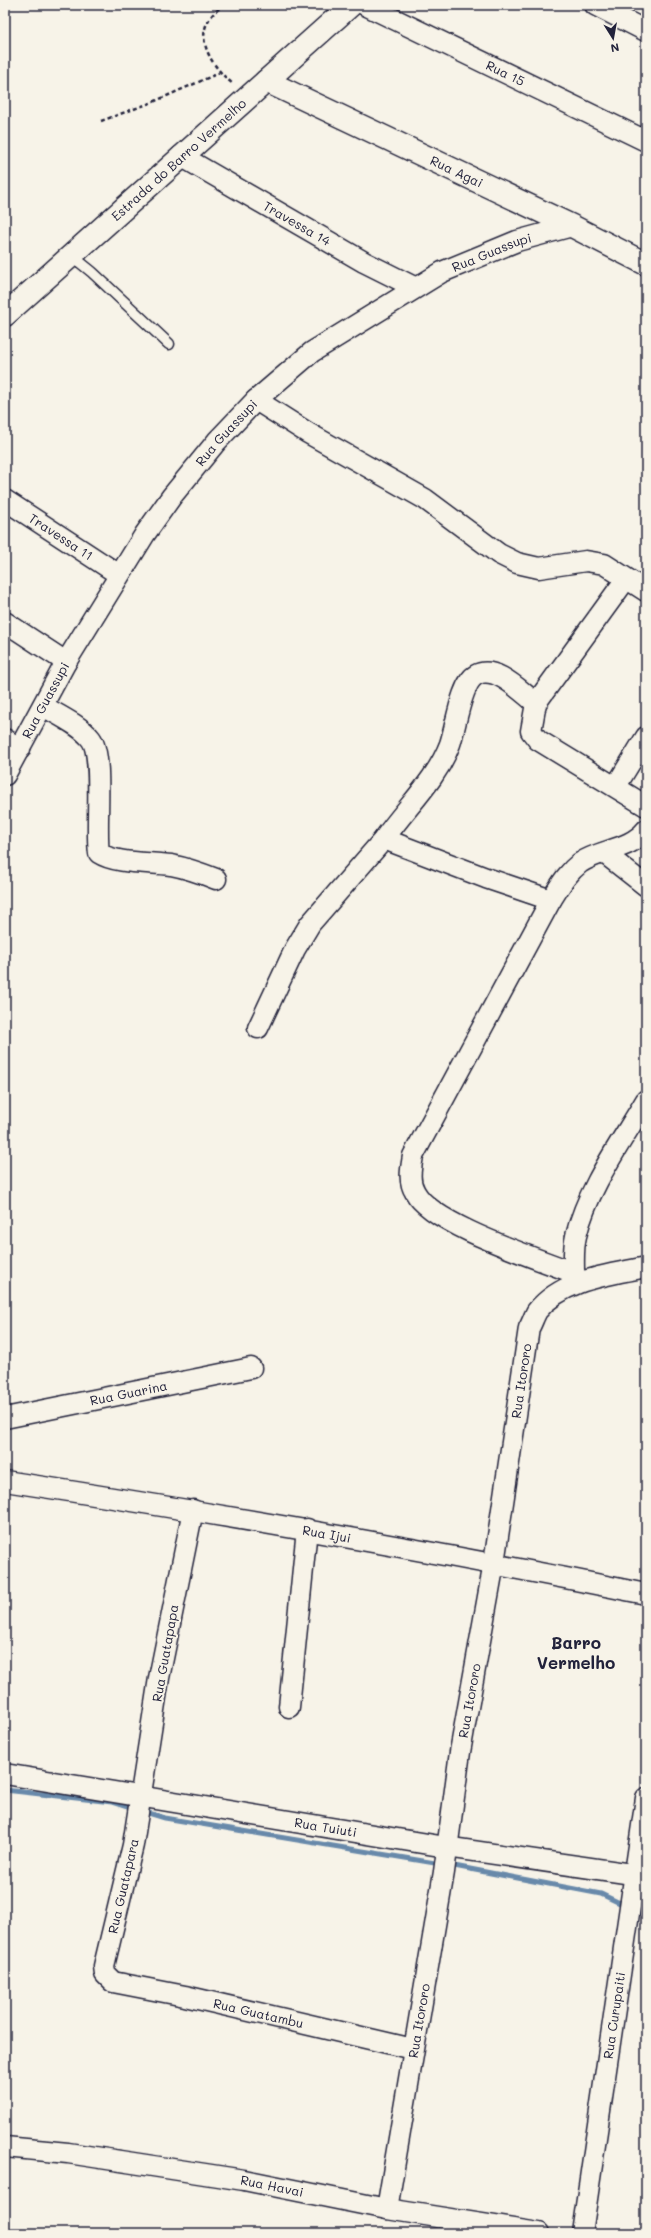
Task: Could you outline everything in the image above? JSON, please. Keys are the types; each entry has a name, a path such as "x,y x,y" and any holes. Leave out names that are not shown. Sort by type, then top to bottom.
{"street":[{"name":"Estrada do Barro Vermelho","path":"5,315 351,5"},
{"name":"Rua 15","path":"365,5 646,141"},
{"path":"595,5 646,31"},
{"name":"Rua Agai","path":"266,81 572,226 646,264"},
{"name":"Travessa 14","path":"181,156 364,262 414,287"},
{"name":"Rua Guassupi","path":"5,775 13,744 43,706 66,662 118,574 172,496 218,441 256,400 312,352 414,287 442,272 487,252 517,241 572,226"},
{"path":"256,400 308,433 426,500 499,554 517,563 539,568 586,560 604,564 646,591"},
{"name":"Travessa 11","path":"5,500 118,574"},
{"path":"626,579 536,703 531,731 538,740 616,786 646,806"},
{"path":"5,622 66,662"},
{"path":"258,1028 295,949 310,924 384,839 440,768 450,744 468,682 476,675 487,672 498,675 536,703"},
{"path":"43,706 83,731 92,740 95,750 97,778 99,853 106,858 173,866 216,879"},
{"path":"616,786 646,737"},
{"path":"646,830 637,840 581,863 566,877 551,900 413,1156 410,1176 414,1192 427,1208 450,1223 577,1277 576,1238 583,1215 599,1180 646,1100"},
{"path":"384,839 486,878 551,900"},
{"path":"604,853 646,886"},
{"name":"Rua Itororo","path":"387,2209 444,1872 460,1752 494,1563 529,1328 537,1312 577,1277 646,1267"},
{"name":"Rua Guarina","path":"5,1418 251,1368"},
{"name":"Rua Ijui","path":"5,1481 307,1529 494,1563 646,1594"},
{"name":"Rua Guatapapa","path":"140,1808 159,1678 193,1510"},
{"path":"289,1707 307,1529"},
{"name":"Rua Tuiuti","path":"5,1774 140,1808 641,1875"},
{"name":"Rua Curupaiti","path":"582,2233 632,1901 641,1875 646,1798"},
{"name":"Rua Guatapara","path":"104,1974 104,1966 140,1808"},
{"name":"Rua Guatambu","path":"104,1974 113,1982 185,1996 413,2049"},
{"name":"Rua Havai","path":"5,2147 68,2153 244,2180 387,2209 538,2233"}],"lane":[{"path":"72,255 169,344"}],"path":[{"path":"225,5 210,19 205,28 207,55 219,72 249,97"},
{"path":"101,122 154,102 219,72"}],"waterway":[{"path":"5,1790 112,1802 134,1809"},
{"path":"142,1811 165,1818 441,1864"},
{"path":"449,1865 601,1894 626,1906"},
{"path":"635,1910 646,1916"}],"district":[{"name":"Barro Vermelho","path":"576,1653"}]}
